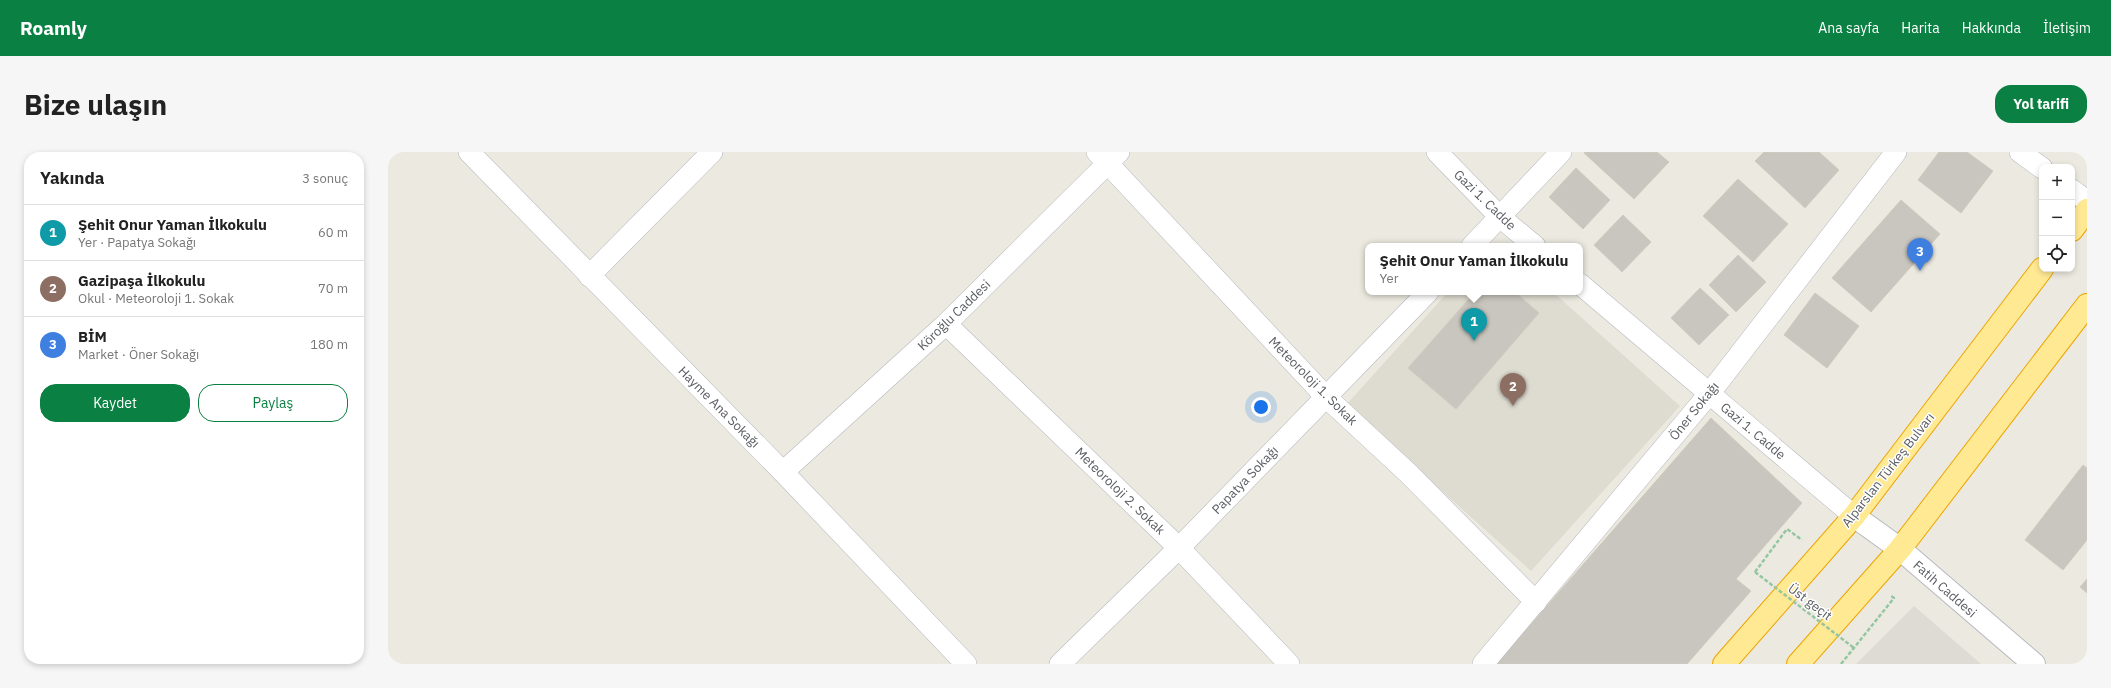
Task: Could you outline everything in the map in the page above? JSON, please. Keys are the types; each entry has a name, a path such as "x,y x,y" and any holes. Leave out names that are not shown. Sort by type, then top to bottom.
{"highway":[{"path":"2075,226 2087,210"},
{"name":"Alparslan Türkeş Bulvarı","path":"1724,664 1854,516 2040,272"},
{"path":"1798,664 1900,549 2087,305"}],"main road":[{"name":"Fatih Caddesi","path":"1854,516 1900,549 2034,664"}],"street":[{"name":"Hayme Ana Sokağı","path":"469,152 783,472 966,664"},
{"path":"589,276 712,152"},
{"name":"Gazi 1. Cadde","path":"1437,152 1500,217 1531,243"},
{"path":"1475,243 1561,152"},
{"name":"Öner Sokağı","path":"1483,664 1709,394 1896,152"},
{"path":"2020,152 2039,166"},
{"name":"Köroğlu Caddesi","path":"783,472 946,324 1107,156"},
{"name":"Meteoroloji 1. Sokak","path":"1107,156 1326,397 1408,473 1536,602"},
{"path":"2075,192 2087,201"},
{"name":"Gazi 1. Cadde","path":"1583,287 1854,516"},
{"name":"Papatya Sokağı","path":"1060,664 1179,548 1425,295"},
{"name":"Meteoroloji 2. Sokak","path":"946,324 1179,548 1290,664"}],"path":[{"name":"Üst geçit","path":"1787,529 1755,572 1854,648"},
{"path":"1841,664 1894,598"}],"shaded area":[{"path":"1445,295 1556,295 1680,406 1531,571 1346,405"},
{"path":"1914,606 1981,664 1856,664"}],"building":[{"path":"1657,152 1669,162 1634,199 1584,153"},
{"path":"1764,152 1819,152 1839,170 1805,208 1755,161"},
{"path":"1939,152 1967,152 1993,171 1961,213 1918,180"},
{"path":"1576,168 1610,200 1583,229 1549,197"},
{"path":"1738,179 1788,224 1753,262 1703,216"},
{"path":"1901,200 1940,234 1871,312 1832,278"},
{"path":"1623,215 1651,242 1622,272 1594,245"},
{"path":"1738,255 1766,282 1736,312 1709,285"},
{"path":"1700,288 1729,315 1699,345 1671,318"},
{"path":"1815,293 1859,326 1827,368 1784,335"},
{"path":"1472,295 1518,295 1539,313 1456,409 1408,368"},
{"path":"1711,418 1802,503 1736,579 1751,591 1687,664 1496,664"},
{"path":"2083,465 2087,468 2087,540 2063,570 2025,540"},
{"path":"2087,579 2087,593 2080,587"}],"place":[{"name":"BİM","path":"1920,271"},
{"name":"Şehit Onur Yaman İlkokulu","path":"1474,341"},
{"name":"Gazipaşa İlkokulu","path":"1513,406"}]}
